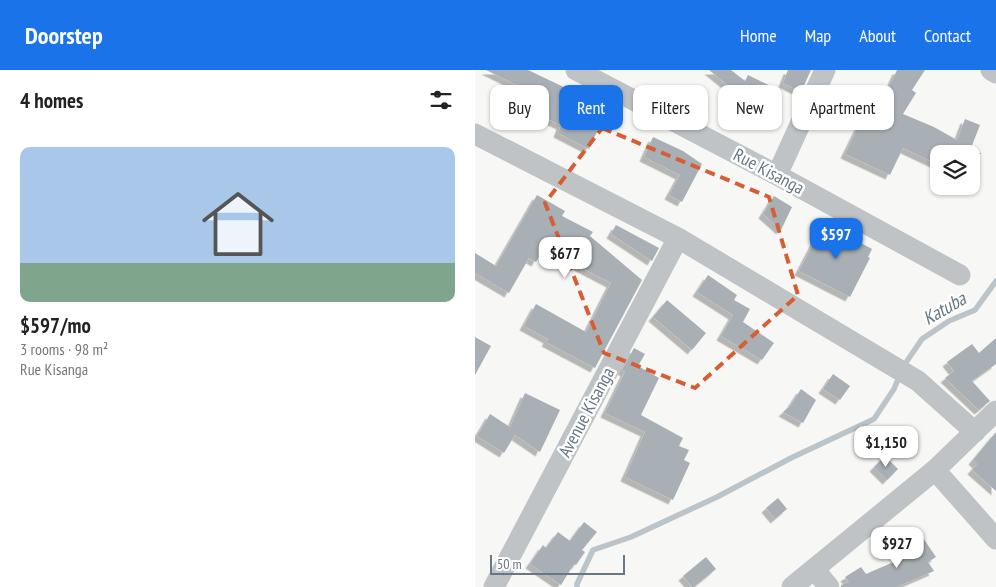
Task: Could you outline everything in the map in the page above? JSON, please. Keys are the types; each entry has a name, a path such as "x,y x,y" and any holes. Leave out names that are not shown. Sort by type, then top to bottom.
{"street":[{"name":"Rue Kisanga","path":"576,70 777,175 960,275"},
{"path":"777,175 825,70"},
{"path":"991,70 996,73"},
{"path":"475,134 678,238 918,381 975,432"},
{"name":"Avenue Kisanga","path":"494,587 678,238"},
{"path":"792,587 935,470 996,412"},
{"path":"935,470 996,539"},
{"path":"814,569 829,587"}],"highlighted area":[{"path":"602,128 769,197 798,295 695,388 604,353 545,203"}],"building":[{"path":"486,70 528,70 559,85 559,124 549,119 549,85 517,85"},
{"path":"709,70 731,70 745,81 748,75 769,85 728,85"},
{"path":"788,70 811,70 804,85 792,85 792,88 783,83"},
{"path":"897,70 925,70 912,90 916,93 903,114 934,127 957,140 965,119 980,125 972,145 930,145 930,161 903,148 890,175 845,154 857,130 894,130 894,85 890,85"},
{"path":"559,130 598,130 589,149 558,133"},
{"path":"653,137 683,151 702,164 682,202 669,195 680,175 644,157"},
{"path":"537,195 565,211 562,216 593,232 590,236 642,280 595,368 546,342 548,339 524,326 536,304 586,332 611,283 544,248 536,262 529,258 509,293 475,273 475,253 496,266"},
{"path":"774,196 792,207 781,230 763,214"},
{"path":"824,223 872,249 868,257 870,258 850,297 799,271"},
{"path":"616,225 659,248 652,261 611,234"},
{"path":"708,275 737,295 734,300 750,309 743,322 774,343 762,360 721,336 733,315 697,292"},
{"path":"667,300 706,333 692,350 653,317"},
{"path":"475,337 491,346 475,375"},
{"path":"996,338 996,364 972,381 990,401 979,410 945,378 954,371 947,362 972,344 979,353"},
{"path":"634,348 645,354 638,366 659,378 641,415 683,438 679,446 689,450 684,460 690,463 673,500 625,477 645,432 605,413 625,372 622,370"},
{"path":"833,374 850,386 840,400 823,389"},
{"path":"801,389 816,400 803,423 783,412 790,406"},
{"path":"525,393 560,410 540,452 515,435 504,453 477,436 490,414 510,427"},
{"path":"996,432 996,491 972,470 977,464 973,460"},
{"path":"885,456 898,469 887,480 874,467"},
{"path":"778,498 787,509 775,519 766,508"},
{"path":"584,522 597,532 582,550 585,552 576,565 574,564 561,585 530,564 543,545 546,548 558,532 570,541"},
{"path":"921,535 936,557 928,562 934,571 897,587 841,587 841,585 849,582 845,577 861,567 866,574 912,554 906,545"},
{"path":"706,557 716,569 692,587 683,576"}],"waterway":[{"name":"Katuba","path":"907,361 922,339 949,321 975,310 996,281"},
{"path":"577,587 593,550 631,537 717,497 791,458 874,419 894,389 899,377"}]}
